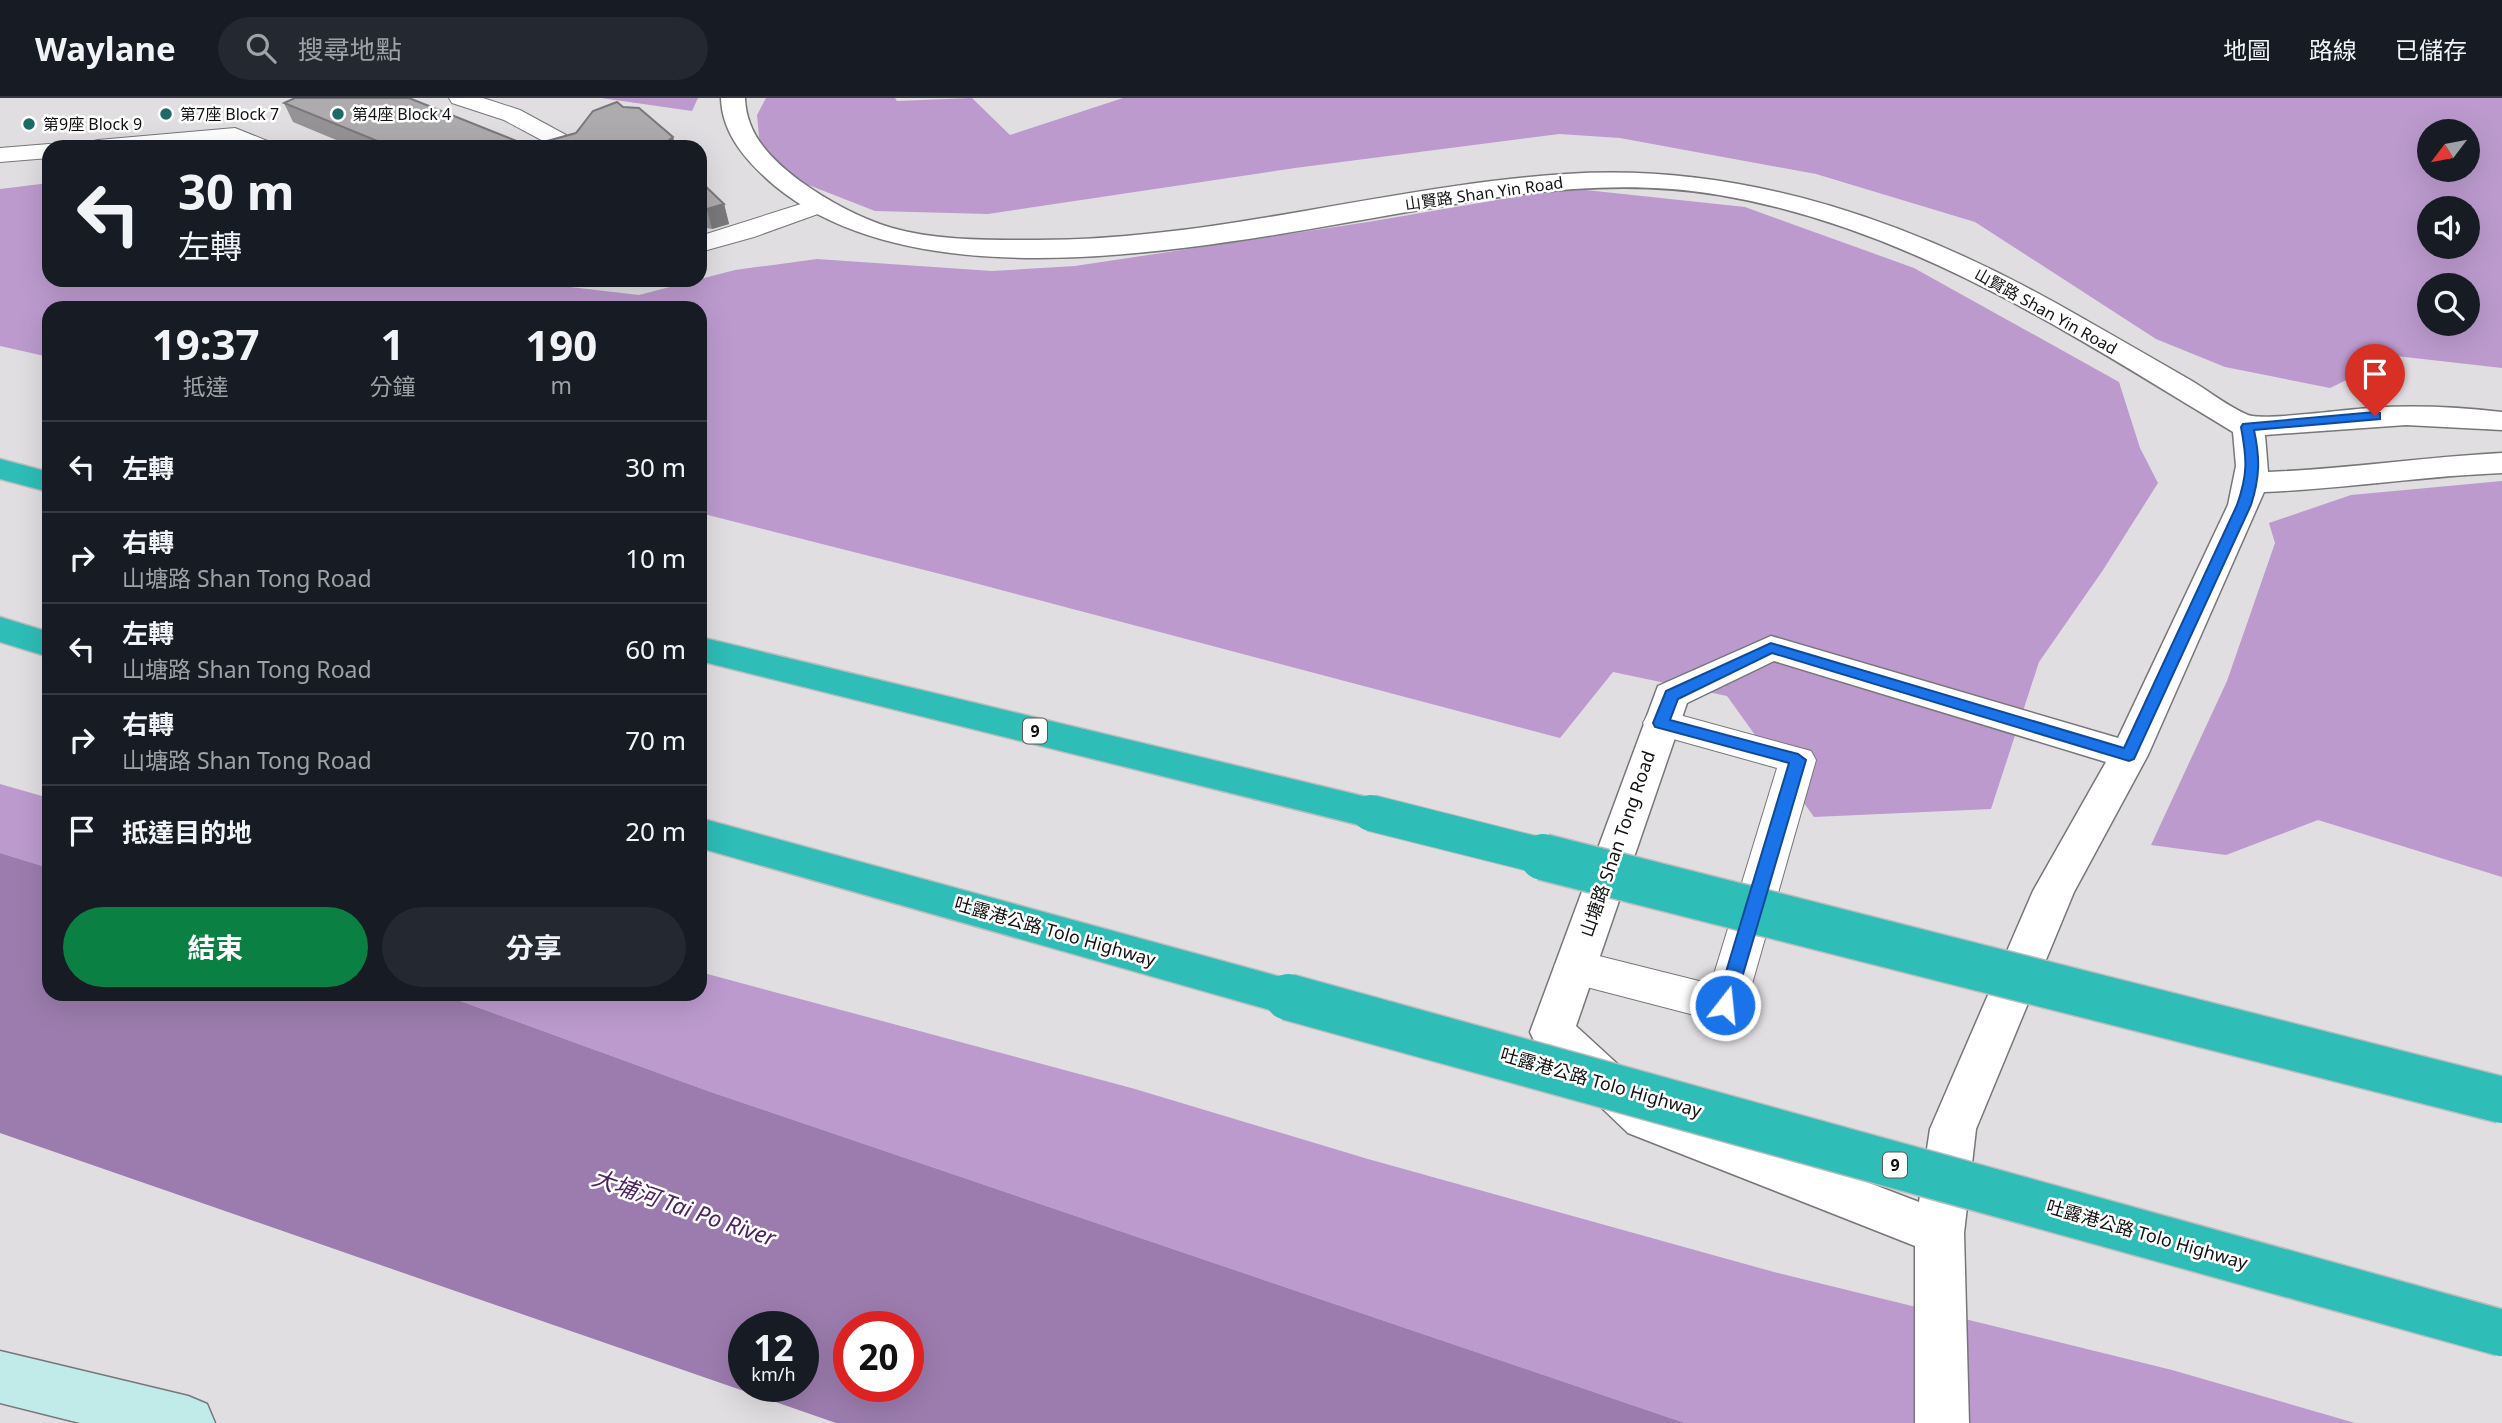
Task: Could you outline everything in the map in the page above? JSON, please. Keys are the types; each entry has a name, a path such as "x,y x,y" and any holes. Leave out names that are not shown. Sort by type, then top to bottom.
{"highway":[{"path":"0,469 42,480"},
{"path":"0,629 42,643"},
{"name":"9","path":"707,651 1371,813 2502,1100"},
{"name":"吐露港公路 Tolo Highway","path":"707,835 2502,1333"}],"main road":[{"path":"0,1377 188,1423"}],"street":[{"name":"山賢路 Shan Yin Road","path":"733,98 735,123 743,138 775,173 820,205 871,230 957,246 1051,249 1199,237 1551,182 1628,179 1727,188 1829,211 1905,239 1959,263 2044,308 2247,427"},
{"path":"1942,1413 1939,1233 1953,1129 2054,891 2129,755 2244,505 2254,462 2247,427 2401,414 2442,414 2502,421"},
{"path":"2251,483 2325,480 2454,465 2502,463"},
{"name":"山塘路 Shan Tong Road","path":"1939,1233 1644,1118 1552,1032 1671,695 1771,648 2129,755"}],"lane":[{"path":"460,98 518,107 558,140"},
{"path":"178,140 235,135 246,140"},
{"path":"0,155 42,152"},
{"path":"707,242 820,205"},
{"path":"1575,967 1725,1005 1798,760 1661,723"}],"shaded area":[{"path":"601,98 698,98 692,111"},
{"path":"766,98 895,98 897,101 972,98 1010,135 1123,98 2502,98 2502,368 2396,356 2330,388 2225,367 2156,339 1975,222 1816,174 1620,138 1559,134 1295,168 988,214 875,211 793,179 760,148 757,115"},
{"path":"42,184 42,287 570,287 639,295 670,287 707,287 707,277 735,270 817,259 992,271 1075,266 1368,222 1567,188 1745,207 1914,268 2119,382 2140,448 2158,483 2103,570 2039,662 1991,809 1814,817 1727,696 1613,672 1560,738 707,515 707,301 42,301 42,355 0,346 0,189"},
{"path":"2502,481 2502,877 2318,820 2226,855 2151,845 2227,681 2275,543 2269,523 2351,495"},
{"path":"0,784 42,796 42,866 0,853"},
{"path":"707,974 1135,1089 1368,1159 1774,1272 2172,1370 2355,1423 1685,1423 708,1091 460,1001 707,1001"}],"water":[{"name":"大埔河 Tai Po River","path":"0,853 42,866 42,1001 460,1001 708,1091 1685,1423 836,1423 775,1402 819,1402 819,1311 728,1311 728,1386 0,1133"}],"building":[{"path":"295,98 409,98 514,140 375,140 284,103"},
{"path":"617,102 623,107 639,108 673,137 669,140 551,140 576,133 593,111"},
{"path":"707,188 724,204 707,209"}],"place":[{"name":"第7座 Block 7","path":"166,114"},
{"name":"第4座 Block 4","path":"338,114"},
{"name":"第9座 Block 9","path":"29,124"}],"route":[{"path":"1725,1005 1798,760 1661,723 1671,695 1771,648 2129,755 2244,505 2254,462 2247,427 2375,416"}]}
